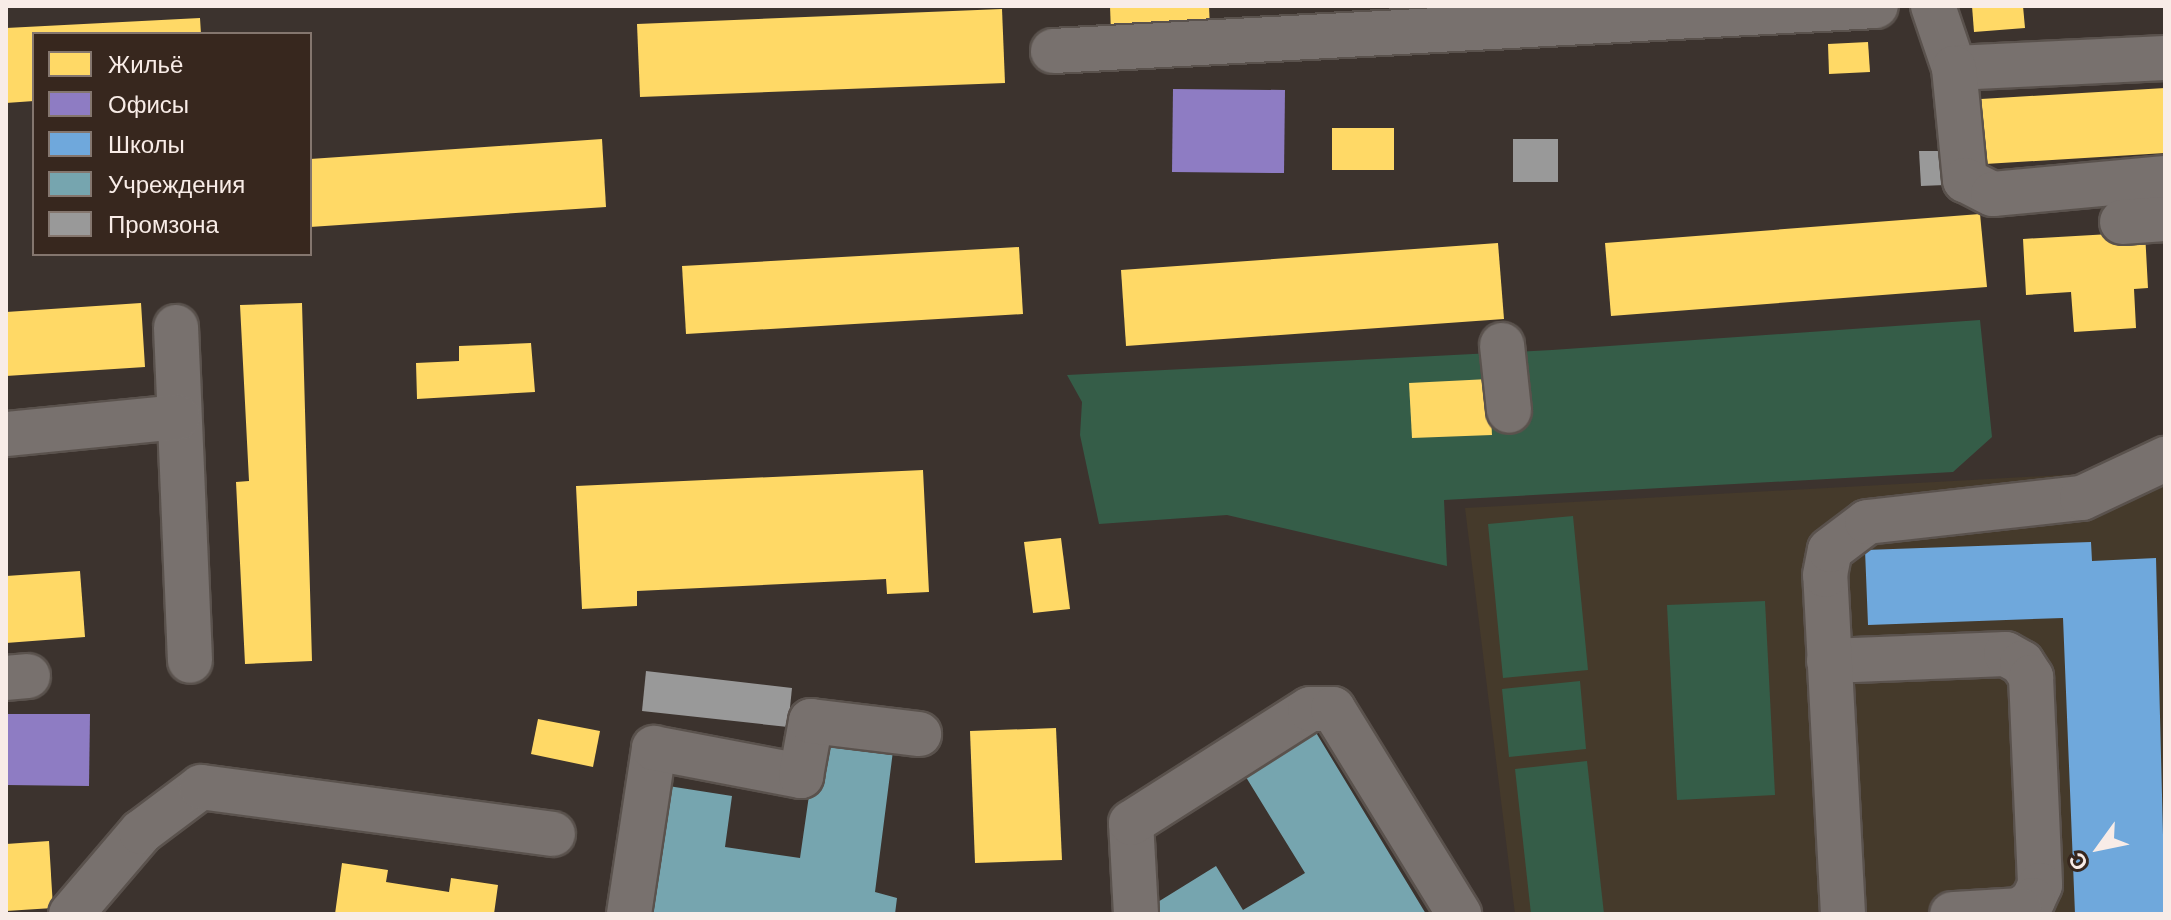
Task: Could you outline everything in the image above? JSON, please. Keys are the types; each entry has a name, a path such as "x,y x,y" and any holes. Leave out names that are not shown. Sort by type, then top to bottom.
{"lane":[{"path":"1053,51 1876,6"},
{"path":"1933,6 1954,68 1965,180 1993,194 2165,178"},
{"path":"1954,68 2165,58"},
{"path":"2122,222 2165,219"},
{"path":"176,327 190,661"},
{"path":"1502,345 1509,411"},
{"path":"6,434 178,417"},
{"path":"1843,914 1825,575 1830,550 1843,535 1867,522 2082,498 2165,459"},
{"path":"1829,661 2006,654 2022,663 2031,677 2040,885 2033,900 2020,910 1952,914"},
{"path":"1136,914 1131,823 1310,709 1333,709 1459,914"},
{"path":"629,914 654,748 801,776 811,721 919,734"},
{"path":"71,914 141,832 201,787 553,834"}],"shaded area":[{"path":"2098,473 2165,479 2165,914 1515,914 1465,508"}],"green space":[{"path":"1980,320 1992,437 1953,472 1444,500 1447,566 1227,515 1099,524 1080,435 1082,402 1067,375 1552,350"},
{"path":"1573,516 1588,670 1503,678 1488,524"},
{"path":"1765,601 1775,795 1677,800 1667,605"},
{"path":"1580,681 1586,749 1509,757 1502,689"},
{"path":"1587,761 1604,914 1531,914 1515,769"}],"building: Жильё":[{"path":"1110,6 1209,6 1210,29 1111,33"},
{"path":"1972,6 2023,6 2025,28 1974,32"},
{"path":"1002,9 1005,83 640,97 637,24"},
{"path":"200,18 201,32 32,32 32,101 6,103 6,28"},
{"path":"1868,42 1870,72 1829,74 1828,44"},
{"path":"2165,88 2165,153 1985,164 1981,99"},
{"path":"1332,128 1394,128 1394,170 1332,170"},
{"path":"602,139 606,207 312,227 312,159"},
{"path":"1980,214 1987,287 1611,316 1605,243"},
{"path":"2145,232 2148,288 2134,289 2136,328 2074,332 2071,292 2026,295 2023,239"},
{"path":"1498,243 1504,319 1126,346 1121,270"},
{"path":"1019,247 1023,314 686,334 682,266"},
{"path":"141,303 145,367 6,376 6,312"},
{"path":"302,303 312,661 245,664 236,482 249,481 240,305"},
{"path":"531,343 535,392 417,399 416,363 459,361 459,346"},
{"path":"1489,379 1492,435 1412,438 1409,383"},
{"path":"923,470 929,592 887,594 886,579 637,591 637,606 582,609 576,486"},
{"path":"1061,538 1070,609 1033,613 1024,542"},
{"path":"80,571 85,637 6,643 6,576"},
{"path":"538,719 600,731 593,767 531,754"},
{"path":"1056,728 1062,860 975,863 970,731"},
{"path":"49,841 53,908 6,911 6,844"},
{"path":"342,863 388,870 386,882 449,892 451,878 498,885 494,914 335,914"}],"building: Офисы":[{"path":"1173,89 1285,90 1284,173 1172,172"},
{"path":"6,714 90,714 89,786 6,785"}],"building: Школы":[{"path":"2091,542 2092,561 2156,558 2165,914 2075,914 2063,618 1868,625 1865,550"}],"building: Учреждения":[{"path":"1312,726 1426,914 1158,914 1153,905 1216,866 1243,910 1305,873 1241,769"},
{"path":"817,740 893,751 875,892 897,898 895,914 643,914 662,785 732,796 725,847 800,858"}],"building: Промзона":[{"path":"1513,139 1558,139 1558,182 1513,182"},
{"path":"1919,151 1943,151 1945,185 1921,186"},
{"path":"646,671 792,688 788,727 642,711"}]}
